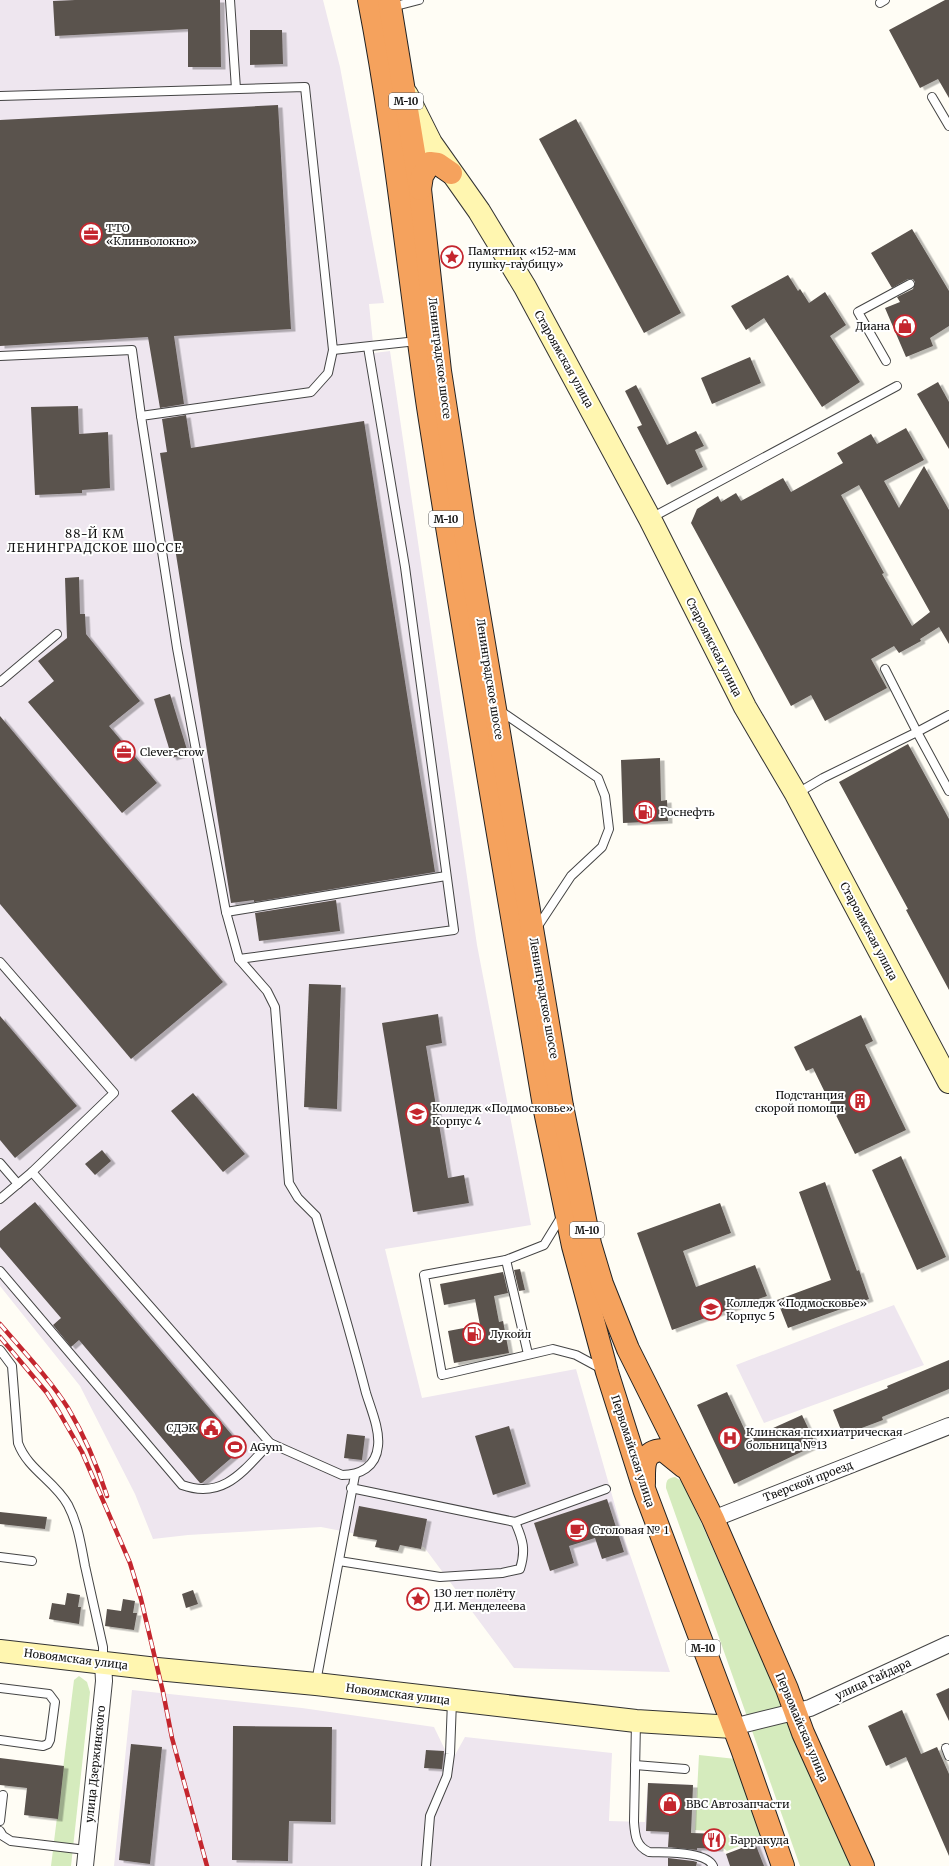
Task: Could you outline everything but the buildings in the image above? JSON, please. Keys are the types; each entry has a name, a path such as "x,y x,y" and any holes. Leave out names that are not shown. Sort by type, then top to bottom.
{"highway":[{"name":"Ленинградское шоссе","path":"369,0 399,192 418,341 444,509 537,1060 565,1210"},
{"name":"Ленинградское шоссе","path":"391,7 420,189 440,371 494,706 560,1090 582,1208 602,1284 628,1349"},
{"path":"420,189 422,176 430,163 438,164 451,173"},
{"name":"Первомайская улица","path":"565,1210 607,1372 644,1489 783,1866"},
{"name":"Первомайская улица","path":"628,1349 713,1519 863,1866"},
{"path":"644,1489 644,1463 648,1456 655,1450 663,1450 689,1472"}],"street":[{"name":"Староямская улица","path":"391,7 414,93 445,144 479,212"},
{"name":"Староямская улица","path":"376,38 431,143 479,212 525,287 650,519 745,707 796,794 947,1071"},
{"name":"Тверской проезд","path":"713,1519 949,1426"},
{"name":"улица Гайдара","path":"796,1712 810,1708 949,1644"},
{"name":"Новоямская улица","path":"0,1651 157,1669 316,1684 636,1721 733,1727 796,1712"},
{"name":"улица Дзержинского","path":"85,1866 104,1681 104,1662"}],"lane":[{"path":"230,0 236,89"},
{"path":"391,7 419,0"},
{"path":"0,96 305,87 333,350 328,373 311,392 141,416"},
{"path":"932,97 949,126"},
{"path":"886,361 858,312 910,284"},
{"path":"333,350 418,341"},
{"path":"239,959 454,930 404,567 368,347"},
{"path":"0,356 132,350 177,648 226,912 239,959 267,991 275,1007 289,1183 298,1198 316,1216 377,1433 378,1446 374,1460 367,1468 354,1475 342,1475 270,1443 32,1172"},
{"path":"650,519 897,386"},
{"path":"0,682 57,634"},
{"path":"885,669 949,791"},
{"path":"494,706 598,778 605,796 609,829 602,847 572,876 533,933"},
{"path":"796,794 823,778 949,715"},
{"path":"226,912 446,876"},
{"path":"0,962 114,1093 32,1172 0,1199"},
{"path":"0,1163 18,1184"},
{"path":"565,1210 544,1245 506,1260 424,1275 442,1375 553,1349 576,1355 607,1372"},
{"path":"506,1260 528,1354"},
{"path":"0,1271 182,1485 194,1490 212,1489 235,1480 270,1443"},
{"path":"0,1350 12,1366 18,1443 22,1454 34,1469 67,1503 76,1522 103,1647 104,1662"},
{"path":"316,1684 354,1475"},
{"path":"351,1488 515,1522 606,1489"},
{"path":"338,1561 440,1577 502,1573 520,1569 524,1555 522,1539 515,1522"},
{"path":"0,1557 32,1561"},
{"path":"0,1688 49,1694 55,1702 50,1740 48,1744 43,1746 0,1740"},
{"path":"426,1866 430,1816 447,1776 450,1754 452,1700"},
{"path":"636,1721 635,1835 640,1846 649,1852 700,1856 709,1860 713,1866"},
{"path":"635,1765 685,1769"},
{"path":"0,1821 3,1794"},
{"path":"0,1831 3,1836 11,1841 86,1850"}],"shaded area":[{"path":"0,0 323,0 340,67 384,303 369,304 374,353 390,351 477,945 531,1225 385,1249 422,1398 576,1369 624,1537 670,1672 514,1668 424,1547 321,1527 188,1535 153,1539 135,1494 80,1386 0,1286"},
{"path":"894,1305 924,1365 764,1423 736,1365"},
{"path":"132,1690 302,1708 434,1727 447,1754 455,1755 465,1737 612,1753 609,1821 645,1822 648,1783 693,1785 691,1833 720,1834 719,1849 726,1854 763,1840 772,1866 114,1866"}],"green space":[{"path":"675,1477 683,1482 854,1866 800,1866 666,1488 666,1483 668,1480"},
{"path":"79,1676 87,1682 90,1692 71,1866 51,1866 74,1680"},
{"path":"699,1755 736,1759 762,1837 727,1851 722,1847 722,1832 695,1830"}],"railway":[{"path":"0,1324 44,1375 68,1408 90,1450 107,1496"},
{"path":"0,1337 47,1393 59,1412 82,1452 130,1563 141,1599 163,1692 172,1738 207,1866"}],"place":[{"name":"ТТО «Клинволокно»","path":"91,234"},
{"name":"Памятник «152-мм пушку-гаубицу»","path":"452,257"},
{"name":"Диана","path":"905,326"},
{"name":"Clever-crow","path":"124,752"},
{"name":"Роснефть","path":"645,812"},
{"name":"Подстанция скорой помощи","path":"860,1101"},
{"name":"Колледж «Подмосковье» Корпус 4","path":"417,1114"},
{"name":"Колледж «Подмосковье» Корпус 5","path":"711,1309"},
{"name":"Лукойл","path":"474,1334"},
{"name":"СДЭК","path":"211,1428"},
{"name":"Клинская психиатрическая больница №13","path":"730,1438"},
{"name":"AGym","path":"235,1447"},
{"name":"Столовая № 1","path":"577,1530"},
{"name":"130 лет полёту Д.И. Менделеева","path":"418,1599"},
{"name":"ВВС Автозапчасти","path":"670,1804"},
{"name":"Барракуда","path":"714,1840"}],"district":[{"name":"88-Й КМ ЛЕНИНГРАДСКОЕ ШОССЕ","path":"95,541"}]}
